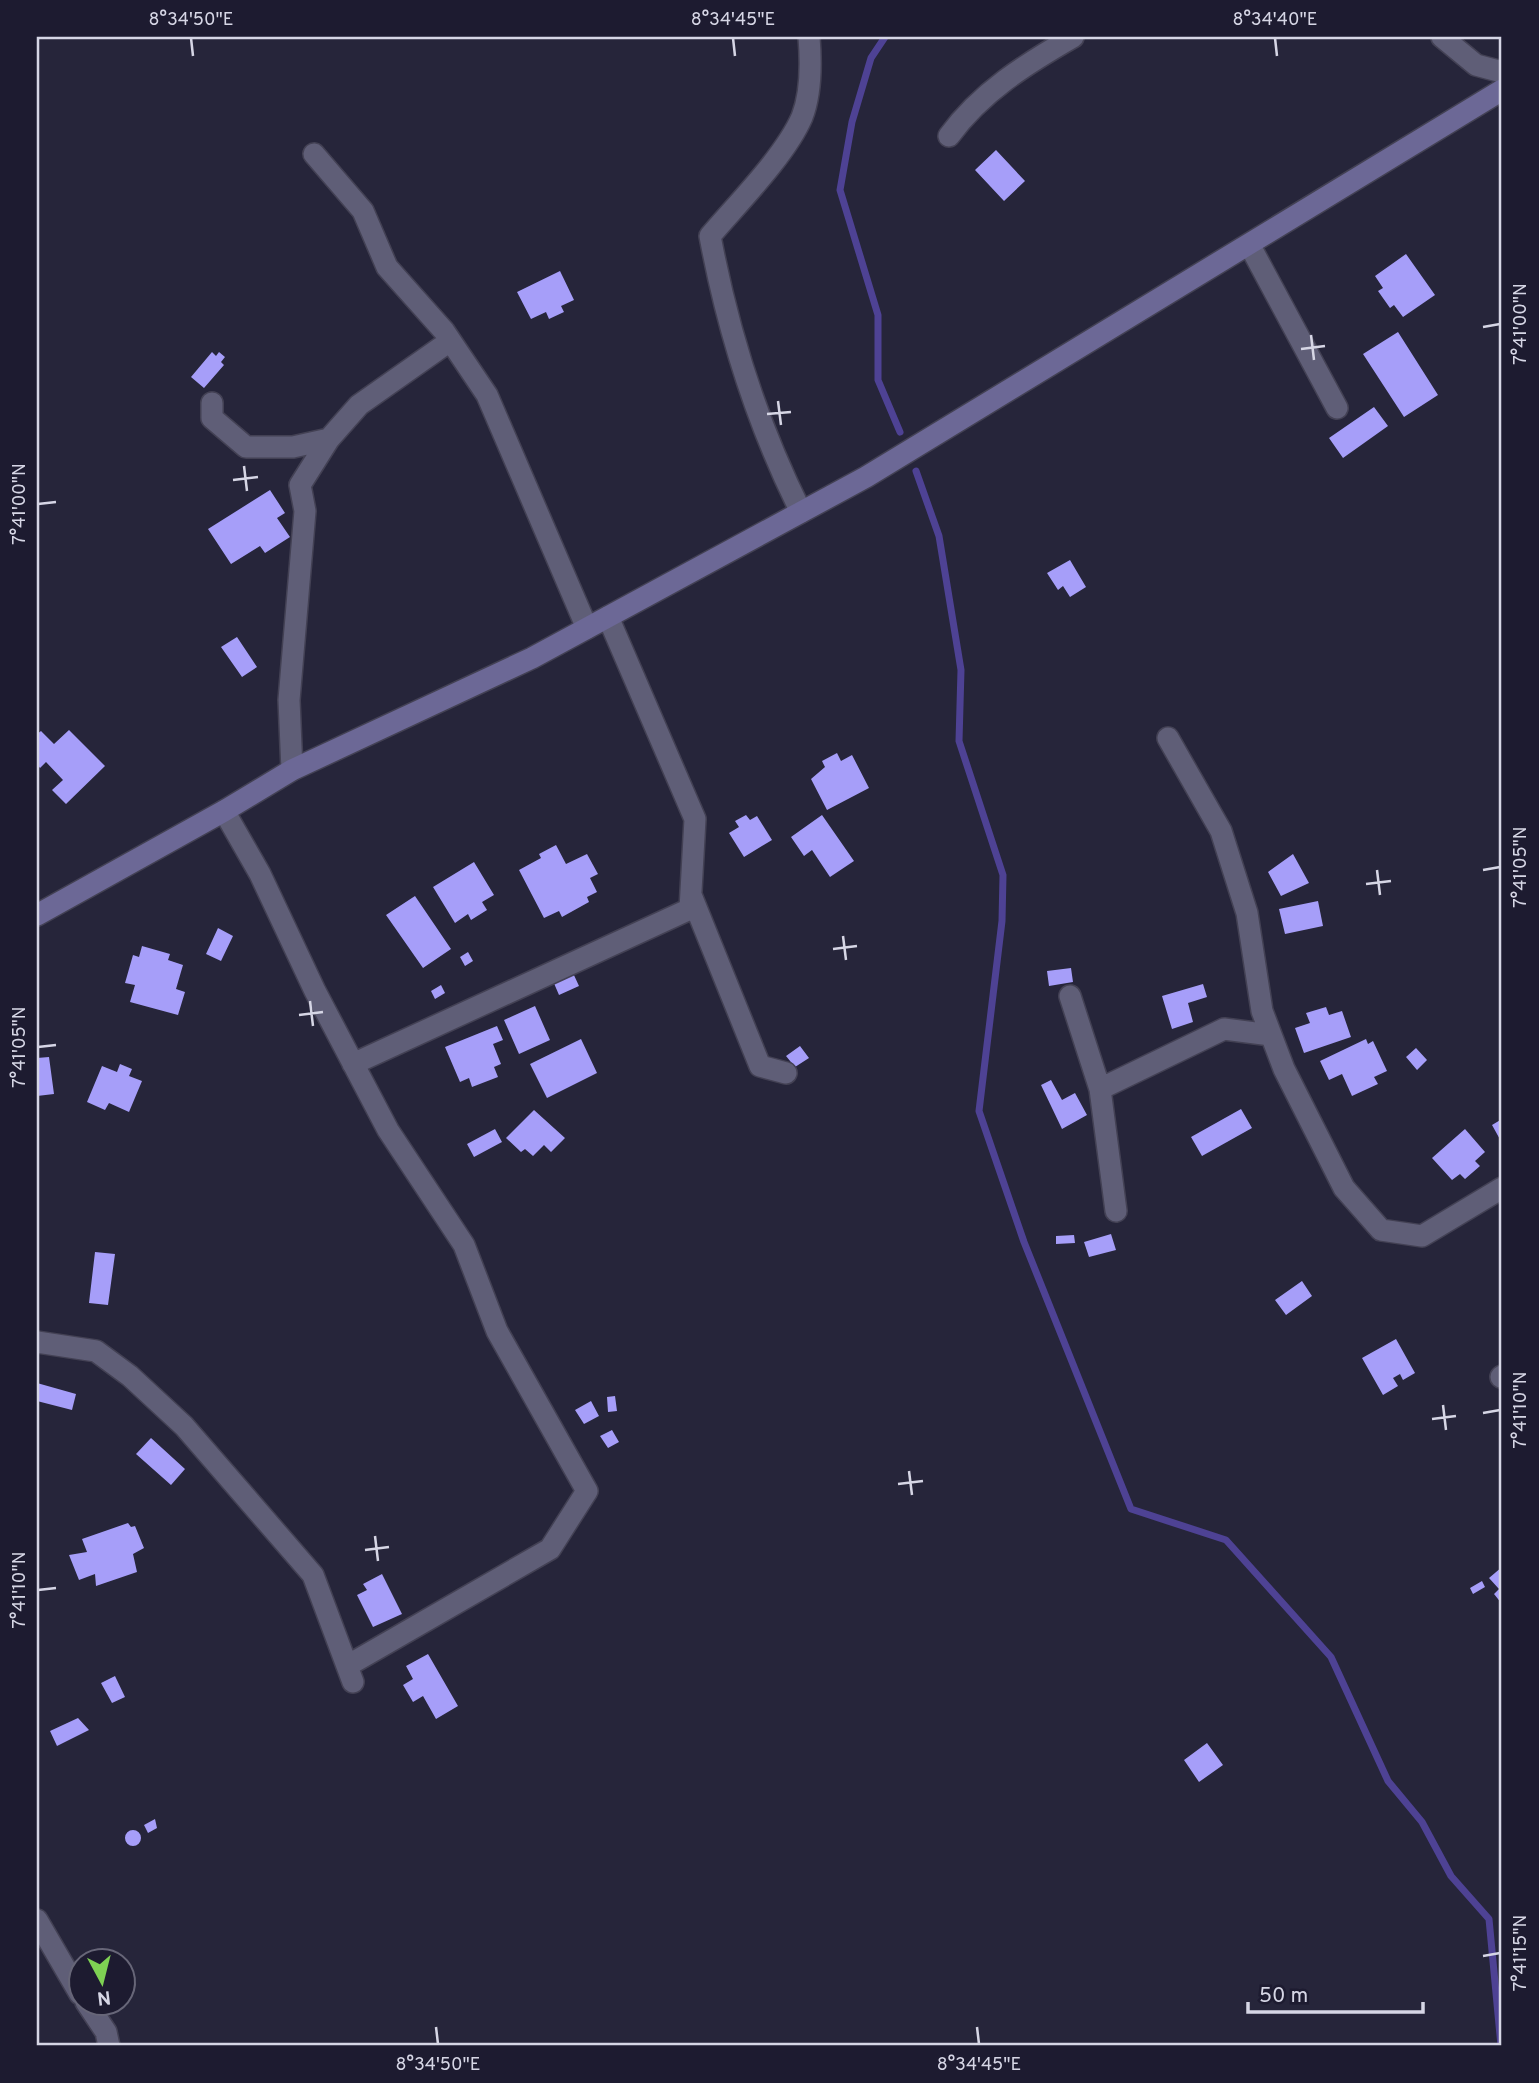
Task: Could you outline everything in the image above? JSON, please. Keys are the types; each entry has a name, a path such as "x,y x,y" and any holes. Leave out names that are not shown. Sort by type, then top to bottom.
{"street":[{"path":"801,512 771,452 720,293 710,236 773,160 802,116 811,61 809,37"},
{"path":"949,136 966,113 1025,64 1073,37"},
{"path":"1441,37 1476,65 1502,72"},
{"path":"37,915 225,811 292,770 532,657 889,464 1502,90"},
{"path":"314,154 363,211 387,267 450,341 487,395 587,628"},
{"path":"1250,246 1337,408"},
{"path":"292,770 289,700 304,511 300,485 329,439 359,405 450,341"},
{"path":"212,403 212,418 246,447 293,447 329,439"},
{"path":"354,1065 691,909 695,819 608,617"},
{"path":"1168,738 1221,831 1247,913 1262,1011 1284,1069 1344,1188 1381,1230 1422,1236 1502,1188"},
{"path":"37,1342 96,1351 130,1376 184,1426 313,1574 350,1674 550,1549 587,1491 497,1331 464,1245 388,1130 315,991 260,874 225,811"},
{"path":"691,895 760,1066 786,1073"},
{"path":"1070,996 1100,1089 1116,1211"},
{"path":"1100,1089 1224,1029 1272,1035"},
{"path":"37,1920 66,1970"},
{"path":"95,2016 106,2032 109,2046"}],"building":[{"path":"996,150 1025,181 1004,201 975,170"},
{"path":"1406,254 1435,295 1403,317 1394,305 1390,308 1378,291 1383,288 1375,276"},
{"path":"560,271 574,300 561,306 564,312 549,319 546,312 531,319 517,292"},
{"path":"1398,332 1438,395 1404,417 1363,354"},
{"path":"212,352 216,356 219,352 225,357 221,362 224,365 204,388 191,377"},
{"path":"1374,407 1388,426 1343,458 1329,438"},
{"path":"270,490 285,513 277,518 290,537 265,553 260,546 231,564 208,529"},
{"path":"1070,560 1086,587 1070,597 1063,586 1058,590 1047,573"},
{"path":"237,637 257,667 242,677 221,647"},
{"path":"69,730 105,766 66,804 52,790 63,780 46,762 40,768 37,764 37,734 41,731 54,744"},
{"path":"837,753 841,761 852,755 869,788 827,810 811,779 825,767 822,761"},
{"path":"746,815 750,820 757,816 772,840 744,857 729,833 739,827 735,821"},
{"path":"822,815 854,861 830,877 812,850 804,856 791,837"},
{"path":"556,845 566,864 587,854 598,874 590,878 597,892 587,897 589,902 562,917 559,911 544,918 519,870 541,858 539,854"},
{"path":"1293,854 1309,883 1281,896 1268,872"},
{"path":"474,862 494,895 482,902 487,910 471,920 468,914 455,923 433,887"},
{"path":"415,896 451,949 423,968 386,915"},
{"path":"1318,901 1323,926 1285,934 1279,909"},
{"path":"218,928 233,936 221,961 206,954"},
{"path":"142,946 170,954 168,960 183,965 176,989 185,992 178,1015 130,1002 135,985 125,983 133,955 139,957"},
{"path":"468,952 473,961 465,966 460,957"},
{"path":"1071,968 1073,982 1049,986 1047,971"},
{"path":"573,973 579,986 559,995 553,981"},
{"path":"1203,984 1207,997 1188,1003 1193,1022 1172,1029 1162,996"},
{"path":"441,985 445,993 435,999 431,991"},
{"path":"535,1006 550,1040 519,1054 504,1020"},
{"path":"1326,1007 1329,1015 1342,1011 1351,1037 1304,1053 1295,1028 1310,1023 1306,1013"},
{"path":"497,1026 503,1040 493,1044 501,1064 494,1067 498,1077 472,1087 469,1078 460,1082 445,1047"},
{"path":"581,1039 597,1073 547,1098 530,1064"},
{"path":"1366,1039 1368,1044 1373,1041 1387,1071 1374,1077 1378,1084 1352,1096 1342,1074 1329,1080 1320,1061"},
{"path":"800,1046 809,1058 795,1067 786,1056"},
{"path":"1416,1048 1427,1060 1417,1070 1406,1057"},
{"path":"49,1057 54,1094 37,1096 37,1058"},
{"path":"120,1064 132,1069 129,1076 142,1081 129,1112 109,1103 105,1110 87,1102 102,1066 117,1072"},
{"path":"1051,1080 1062,1100 1075,1093 1087,1115 1062,1129 1041,1085"},
{"path":"1241,1109 1252,1128 1202,1156 1191,1137"},
{"path":"534,1110 565,1138 551,1152 544,1145 533,1156 525,1149 521,1152 506,1138"},
{"path":"1502,1119 1502,1143 1492,1125"},
{"path":"495,1129 502,1142 474,1157 467,1144"},
{"path":"1465,1129 1485,1152 1475,1161 1480,1166 1465,1179 1460,1174 1452,1180 1432,1158"},
{"path":"1111,1234 1116,1250 1089,1257 1084,1242"},
{"path":"1074,1235 1075,1243 1056,1244 1056,1236"},
{"path":"95,1252 115,1254 108,1305 89,1303"},
{"path":"1302,1281 1312,1296 1286,1315 1275,1300"},
{"path":"1396,1339 1415,1373 1403,1380 1400,1374 1393,1378 1398,1386 1383,1395 1362,1358"},
{"path":"37,1383 76,1394 72,1410 37,1401"},
{"path":"615,1396 617,1411 608,1412 607,1397"},
{"path":"591,1401 599,1416 584,1424 575,1410"},
{"path":"612,1430 619,1442 608,1448 600,1436"},
{"path":"151,1438 185,1469 171,1485 136,1454"},
{"path":"128,1523 131,1527 135,1526 144,1548 133,1554 137,1572 96,1586 95,1574 79,1580 69,1555 87,1552 82,1539"},
{"path":"1502,1567 1502,1604 1494,1594 1499,1589 1489,1578"},
{"path":"382,1574 402,1614 373,1627 357,1595 367,1590 363,1584"},
{"path":"1482,1581 1485,1587 1473,1594 1470,1588"},
{"path":"428,1654 458,1706 436,1719 423,1696 413,1702 403,1685 413,1679 406,1666"},
{"path":"115,1676 125,1697 112,1703 101,1683"},
{"path":"78,1718 89,1730 57,1746 50,1731"},
{"path":"1207,1743 1223,1765 1199,1782 1184,1760"},
{"path":"155,1819 157,1828 148,1833 144,1825"},
{"path":"133,1830 141,1838 133,1846 125,1838"}],"waterway":[{"path":"885,37 871,58 852,122 840,190 878,315 878,380 900,432"},
{"path":"916,471 939,536 961,670 959,741 1003,875 1002,921 979,1111 1024,1242 1131,1509 1226,1540 1331,1657 1388,1781 1422,1822 1451,1876 1489,1919 1501,2046"}]}
